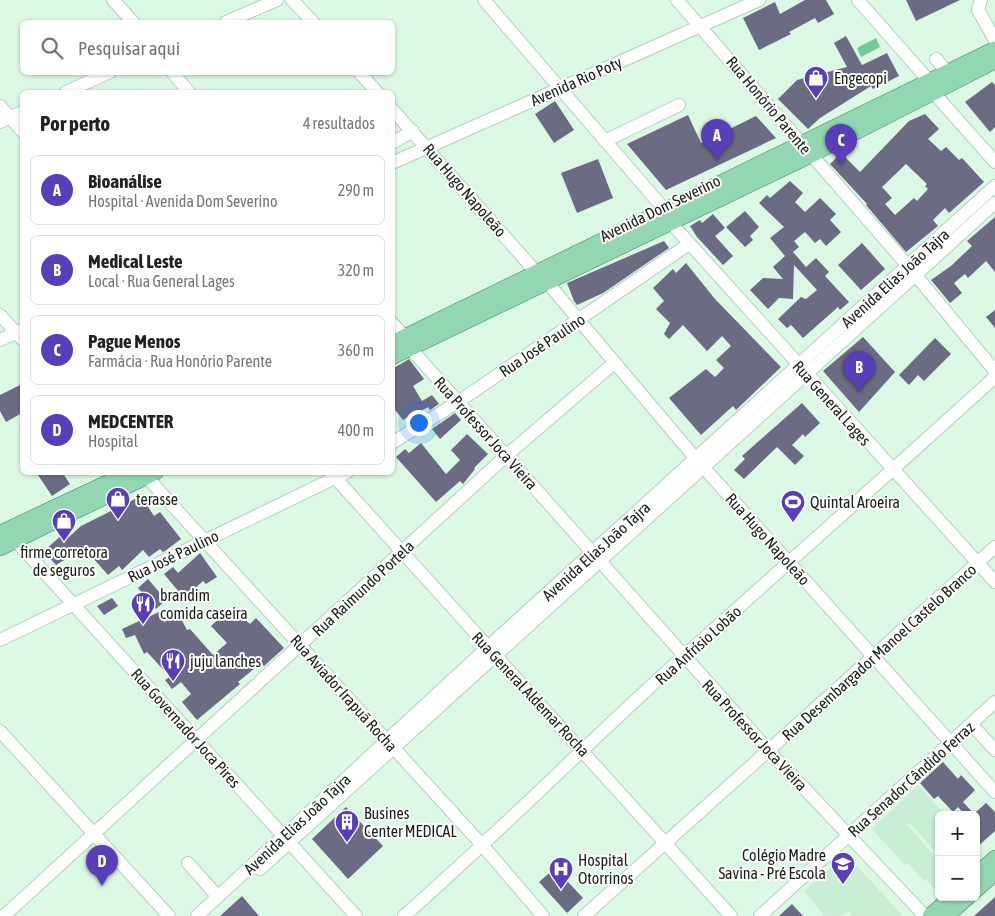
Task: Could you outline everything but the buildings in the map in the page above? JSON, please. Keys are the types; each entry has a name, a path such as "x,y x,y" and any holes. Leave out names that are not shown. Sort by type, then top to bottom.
{"main road":[{"name":"Avenida Dom Severino","path":"932,87 948,73 995,49"},
{"name":"Avenida Dom Severino","path":"541,276 671,223 807,149 932,87 995,61"},
{"name":"Avenida Dom Severino","path":"395,353 403,343 541,276 664,209 807,149"},
{"path":"0,548 5,532 124,475"},
{"path":"5,532 146,475"},
{"path":"980,871 995,858"},
{"path":"980,887 995,874"},
{"path":"930,916 947,901"},
{"path":"947,916 964,901"}],"street":[{"path":"112,0 131,20"},
{"path":"231,20 277,0"},
{"path":"292,0 310,20"},
{"path":"484,0 664,209"},
{"name":"Rua Honório Parente","path":"677,0 912,270 995,371"},
{"name":"Avenida Rio Poty","path":"395,162 759,0"},
{"path":"858,0 995,162"},
{"path":"981,0 978,10 995,40"},
{"path":"936,60 948,73"},
{"path":"70,90 103,75"},
{"path":"175,75 188,90"},
{"path":"362,75 375,90"},
{"path":"605,141 680,105"},
{"path":"0,106 5,120 20,131"},
{"name":"Rua Hugo Napoleão","path":"395,112 541,276 613,364 699,463 994,789"},
{"path":"5,120 20,113"},
{"path":"397,141 413,131"},
{"name":"Avenida Elias João Tajra","path":"208,916 286,840 912,270 995,186"},
{"name":"Avenida Elias João Tajra","path":"912,270 995,203"},
{"name":"Rua General Lages","path":"671,223 995,582"},
{"name":"Rua José Paulino","path":"395,441 458,402 689,244"},
{"path":"0,315 20,334 0,340"},
{"name":"Rua Professor Joca Vieira","path":"395,328 403,343 458,402 684,657 769,751 925,916"},
{"name":"Rua Raimundo Portela","path":"4,916 301,646 506,456 613,364"},
{"name":"Rua Anfrísio Lobão","path":"404,916 483,846 684,657 995,377"},
{"name":"Rua Aviador Irapuã Rocha","path":"149,475 205,541 483,846 543,916"},
{"name":"Rua José Paulino","path":"0,640 337,475"},
{"name":"Rua General Aldemar Rocha","path":"337,475 401,552 731,916"},
{"name":"Rua Governador Joca Pires","path":"5,532 197,739 356,916"},
{"name":"Rua Desembargador Manoel Castelo Branco","path":"584,916 995,548"},
{"name":"Rua Senador Cândido Ferraz","path":"760,916 995,702"},
{"path":"971,724 995,750"},
{"path":"0,731 92,834 169,916"},
{"name":"Avenida Elias João Tajra","path":"197,916 215,894 286,840"},
{"path":"188,863 215,894"}],"shaded area":[{"path":"876,38 880,47 861,57 857,48"},
{"path":"918,785 941,811 935,811 935,851 910,823 907,825 935,856 935,889 926,879 924,881 908,863 905,865 872,829"},
{"name":"Colégio Madre Savina - Pré Escola","path":"846,854 903,916 853,916 848,910 841,916 825,916 804,891"}],"place":[{"name":"Engecopi","path":"816,99"},
{"name":"Bioanálise","path":"717,160"},
{"name":"Pague Menos","path":"841,165"},
{"name":"Medical Leste","path":"859,392"},
{"name":"terasse","path":"118,520"},
{"name":"Quintal Aroeira","path":"793,523"},
{"name":"firme corretora de seguros","path":"64,542"},
{"name":"brandim comida caseira","path":"143,625"},
{"name":"juju lanches","path":"173,682"},
{"name":"Busines Center MEDICAL","path":"347,843"},
{"name":"Colégio Madre Savina - Pré Escola","path":"843,885"},
{"name":"MEDCENTER","path":"102,886"},
{"name":"Hospital Otorrinos","path":"561,890"}]}
